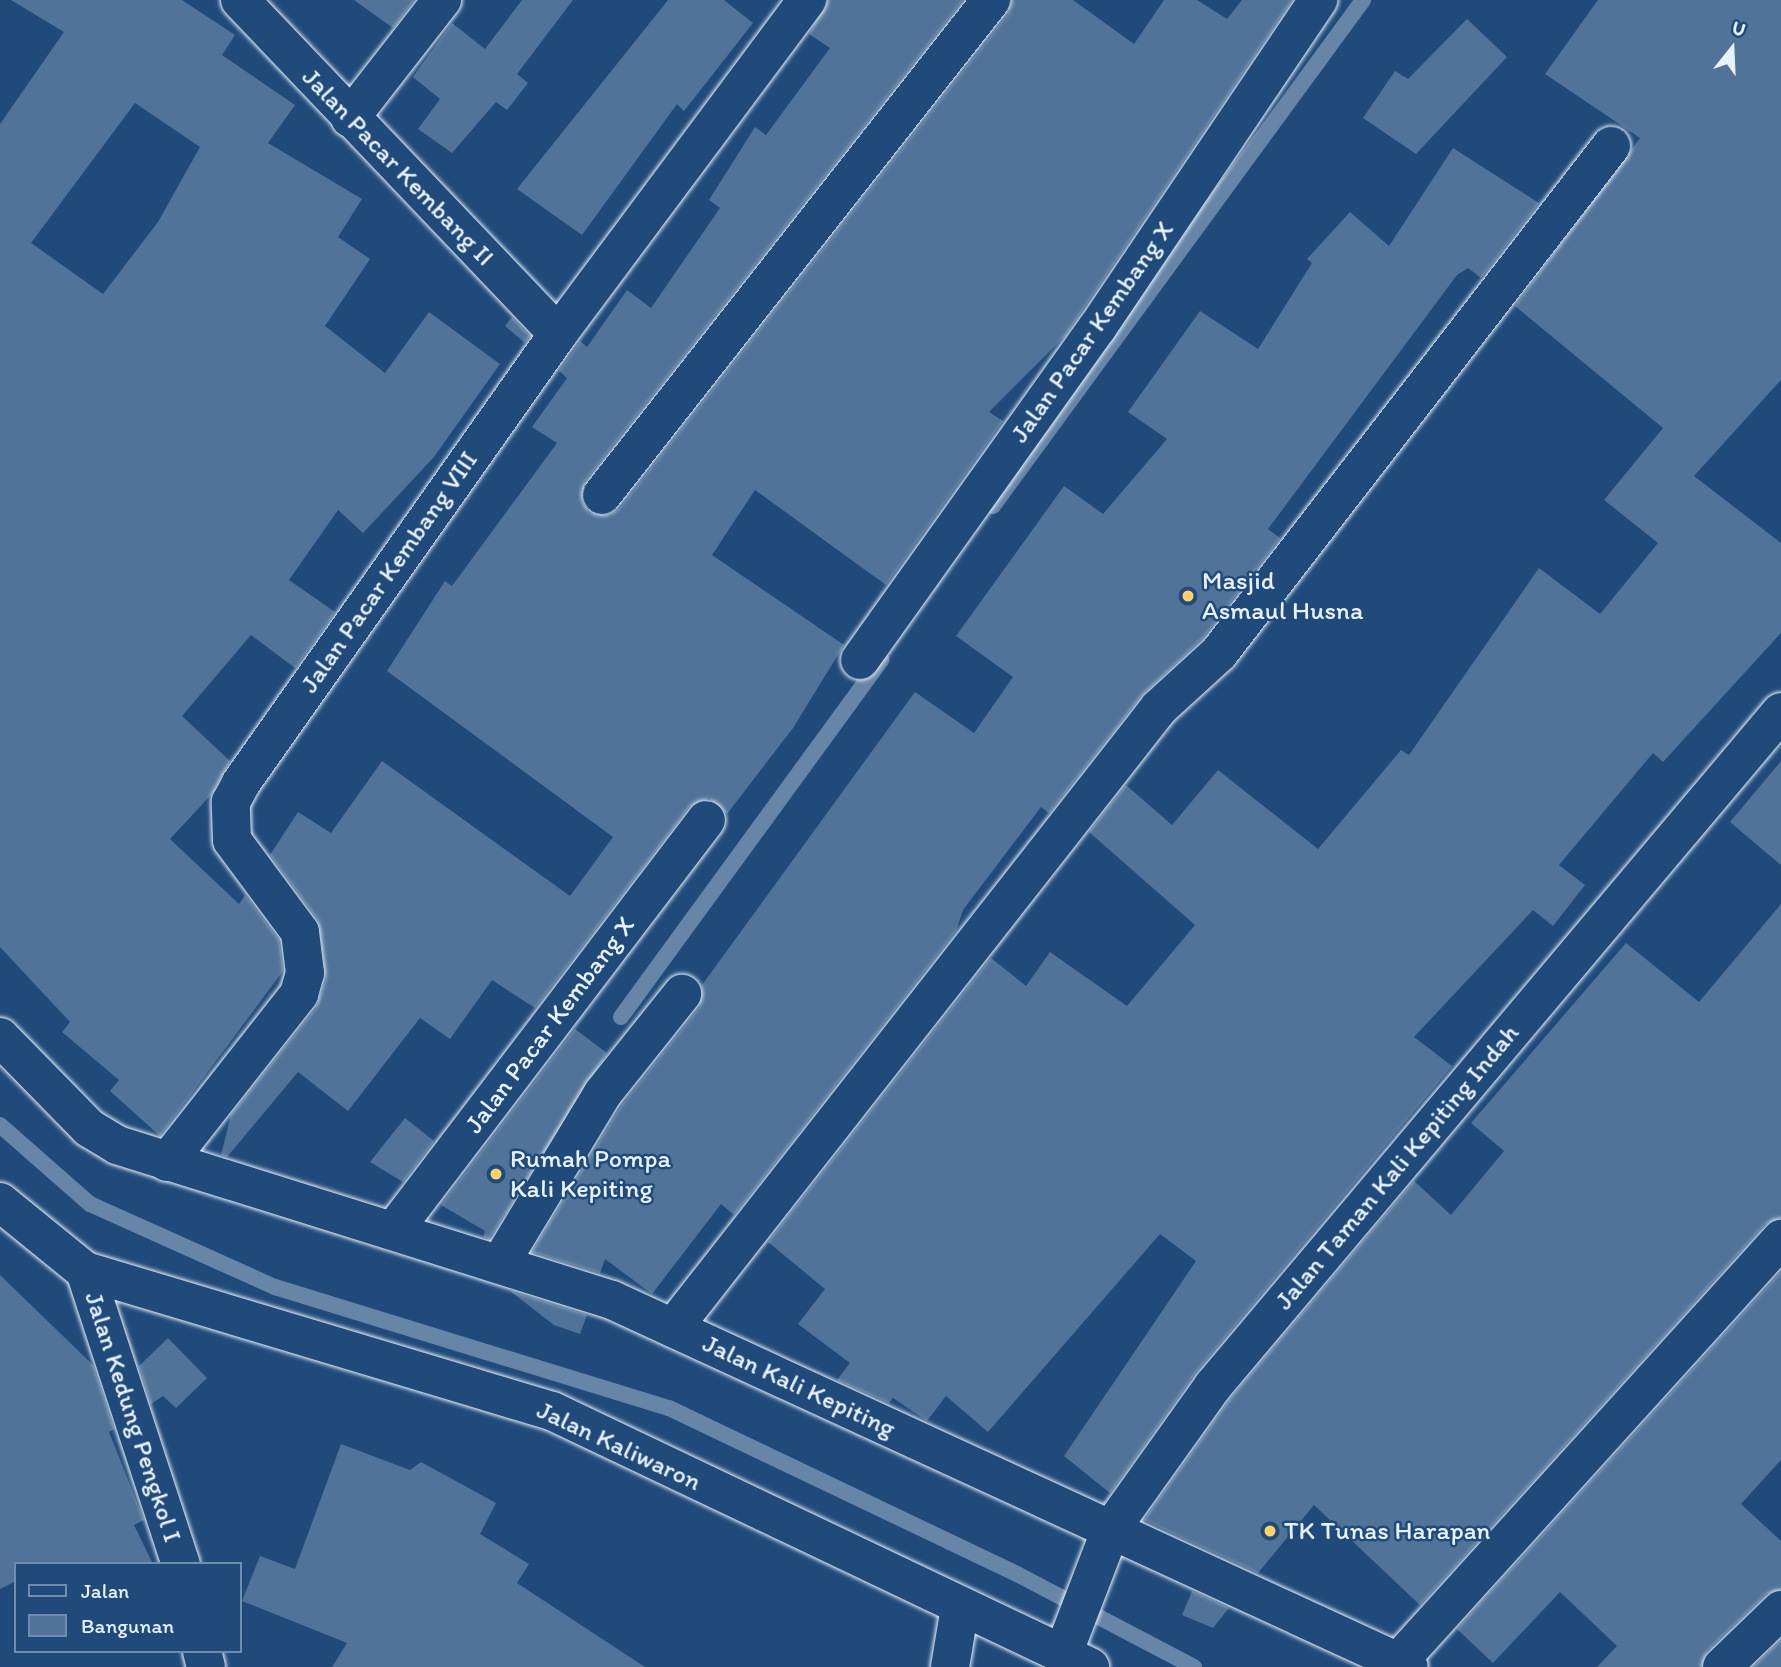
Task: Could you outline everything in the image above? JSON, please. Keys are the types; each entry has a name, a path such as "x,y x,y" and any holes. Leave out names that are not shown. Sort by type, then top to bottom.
{"street":[{"name":"Jalan Pacar Kembang II","path":"240,0 558,334"},
{"path":"350,118 442,0"},
{"name":"Jalan Pacar Kembang VIII","path":"167,1162 299,994 305,973 300,932 232,840 231,802 558,334 807,0"},
{"path":"602,495 991,0"},
{"name":"Jalan Pacar Kembang X","path":"860,660 1097,328 1318,0"},
{"path":"673,1328 1159,708 1219,653 1611,146"},
{"name":"Jalan Taman Kali Kepiting Indah","path":"1075,1650 1108,1535 1213,1386 1781,712"},
{"name":"Jalan Pacar Kembang X","path":"394,1230 706,820"},
{"path":"501,1262 603,1093 682,994"},
{"name":"Jalan Kali Kepiting","path":"0,1037 89,1128 167,1162 501,1262 673,1328 1108,1535 1403,1664"},
{"path":"0,1202 85,1271"},
{"path":"1403,1664 1781,1239"},
{"name":"Jalan Kedung Pengkol I","path":"85,1271 180,1562"},
{"name":"Jalan Kaliwaron","path":"85,1271 552,1411 960,1607 1075,1650"},
{"path":"950,1667 960,1607"},
{"path":"1722,1667 1781,1609"}],"building":[{"path":"11,0 182,0 235,35 222,55 295,105 268,143 362,199 338,237 370,259 325,326 385,373 429,312 500,364 434,457 363,533 338,510 289,580 335,612 295,668 251,635 182,716 230,761 211,795 170,839 239,904 245,895 279,940 283,971 160,1136 110,1091 119,1080 62,1032 70,1022 0,947 0,124 64,32","holes":["135,103 200,147 158,222 103,294 31,243"]},
{"path":"354,0 414,0 393,28"},
{"path":"522,0 573,0 517,74 528,83 507,110 496,102 452,153 418,129 440,99 413,77 452,23 485,49"},
{"path":"668,0 724,0 753,23 684,111 677,104 582,235 517,189"},
{"path":"828,0 963,0 585,481 582,502 589,513 609,515 619,509 1008,14 1012,0 1073,0 1134,44 1164,0 1197,0 1227,19 1242,0 1292,0 1065,336 989,412 1003,421 886,585 755,490 712,555 844,645 793,728 727,814 709,798 689,807 535,1008 492,980 450,1039 420,1018 348,1111 298,1072 227,1157 221,1155 231,1115 316,1008 326,979 318,920 270,855 298,812 331,833 382,761 570,896 613,837 387,671 445,581 452,586 557,443 532,427 567,378 559,371 580,341 587,347 627,290 651,308 720,208 709,200 755,127 766,135 830,48 809,34"},
{"path":"1598,0 1781,0 1781,380 1694,476 1781,543 1781,633 1663,762 1653,753 1559,865 1585,885 1553,926 1533,910 1414,1037 1452,1066 1196,1372 1110,1493 1064,1456 1196,1261 1160,1234 988,1432 946,1396 927,1421 893,1398 889,1403 837,1380 850,1363 798,1324 825,1289 768,1242 991,958 1026,986 1050,952 1127,1006 1195,925 1089,832 1126,785 1172,825 1218,770 1318,849 1401,750 1409,755 1539,568 1600,614 1658,543 1604,500 1663,428 1515,306 1640,138 1545,74"},
{"path":"1467,19 1507,57 1416,154 1363,118 1395,71 1408,79"},
{"path":"1453,148 1539,203 1481,278 1468,268 1457,275 1268,529 1280,538 1203,638 1142,695 1049,813 1041,807 963,910 956,931 734,1215 721,1204 652,1294 605,1259 600,1273 532,1252 621,1106 699,1008 702,985 915,692 974,733 1013,677 956,636 1064,486 1103,514 1167,439 1128,412 1200,311 1258,349 1312,263 1307,259 1350,212 1389,246"},
{"path":"512,317 530,336 525,343 505,326"},
{"path":"1781,761 1781,865 1730,822"},
{"path":"1781,904 1781,1218 1765,1224 1420,1605 1314,1505 1258,1573 1144,1520 1230,1399 1414,1181 1451,1215 1504,1151 1471,1123 1626,943 1699,1002"},
{"path":"575,1029 607,1053 489,1239 483,1237 485,1231 441,1205"},
{"path":"405,1118 434,1141 403,1182 370,1162"},
{"path":"1781,1272 1781,1460 1741,1504 1781,1541 1781,1589 1766,1594 1707,1651 1701,1667 1597,1667 1617,1646 1560,1592 1493,1663 1457,1629"},
{"path":"0,1275 93,1365 114,1429 109,1432 144,1520 134,1525 152,1562 14,1562 14,1582 0,1589"},
{"path":"510,1291 587,1315 580,1334 554,1325"},
{"path":"168,1338 207,1378 176,1408 163,1396 151,1404 139,1366"},
{"path":"341,1444 410,1470 421,1462 496,1503 480,1534 529,1564 517,1583 645,1667 332,1667 347,1643 242,1601 260,1556 295,1569"},
{"path":"1192,1591 1229,1608 1213,1628 1182,1615"},
{"path":"1781,1640 1781,1667 1753,1667"}],"waterway":[{"path":"993,506 1363,0"},
{"path":"621,1017 881,660"},
{"path":"0,1125 90,1204 275,1287 669,1408 1017,1574 1194,1667"}],"place":[{"name":"Masjid Asmaul Husna","path":"1188,596"},
{"name":"Rumah Pompa Kali Kepiting","path":"496,1174"},
{"name":"TK Tunas Harapan","path":"1270,1531"}]}
